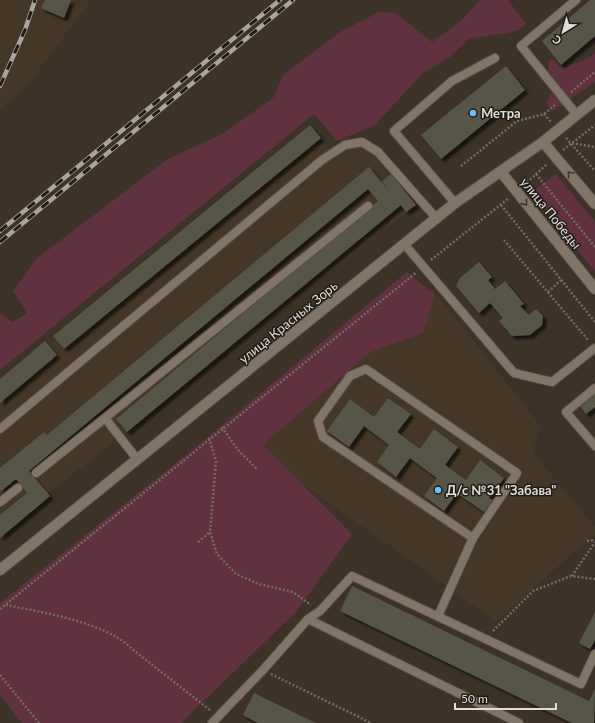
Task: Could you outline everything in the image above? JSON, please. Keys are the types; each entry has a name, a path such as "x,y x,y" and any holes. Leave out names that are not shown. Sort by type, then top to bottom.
{"street":[{"name":"улица Красных Зорь","path":"0,570 436,219 544,142 595,100"},
{"path":"544,142 595,204"},
{"name":"улица Победы","path":"501,172 595,289"}],"lane":[{"path":"576,0 521,46 577,115"},
{"path":"455,204 394,131 452,81 495,58"},
{"path":"0,429 322,160 345,145 362,142 378,152 436,219"},
{"path":"36,473 368,206"},
{"path":"405,245 514,373 552,382 595,348"},
{"path":"438,616 473,538 517,473 366,369 350,376 318,421 324,436 473,538"},
{"path":"595,388 566,412 595,446"},
{"path":"105,418 138,459"},
{"path":"0,502 18,488"},
{"path":"214,721 263,670 308,619 320,611 352,576 581,684 595,654"},
{"path":"308,619 519,723"}],"path":[{"path":"461,166 517,121 544,114 595,72"},
{"path":"544,114 572,143 595,171"},
{"path":"0,609 222,427 501,205 595,124"},
{"path":"572,143 595,147"},
{"path":"536,174 595,247"},
{"path":"501,205 595,322"},
{"path":"504,240 595,348"},
{"path":"548,292 561,280"},
{"path":"222,427 238,450 257,469"},
{"path":"210,438 216,461 210,532 216,554 236,574 258,584 293,592 320,611"},
{"path":"198,542 210,532"},
{"path":"587,541 595,541"},
{"path":"572,576 595,541"},
{"path":"485,638 533,591 572,576 595,579"},
{"path":"6,605 95,627 126,642 132,649 214,721"},
{"path":"263,670 371,723"},
{"path":"0,675 39,723"}],"shaded area":[{"path":"0,0 91,0 25,89 0,108"},
{"path":"480,0 508,0 526,24 517,31 469,39 450,57 423,73 375,125 337,141 314,114 0,370 0,314 13,322 27,313 13,291 36,259 168,159 222,134 273,98 283,75 342,31 379,12 395,13 432,42 462,20"},
{"path":"595,53 595,82 553,111 546,103 552,93 548,64 550,60 554,60 559,66 564,68 584,60"},
{"path":"308,126 330,149 361,143 384,164 416,205 0,531 0,386"},
{"path":"556,174 595,222 595,272 532,192"},
{"path":"407,272 435,295 423,333 370,352 263,445 352,534 296,612 181,723 22,723 0,695 0,603 191,451"},
{"name":"Д/с №31 \"Забава\"","path":"432,289 540,425 533,453 595,527 595,534 496,621 252,448"}],"building":[{"path":"45,0 71,0 64,18 41,8"},
{"path":"590,0 595,0 595,36 561,65 542,41"},
{"name":"Метра","path":"506,66 525,90 441,159 421,135"},
{"path":"310,125 321,138 64,349 53,336"},
{"path":"369,167 388,190 382,181 391,174 416,205 406,212 401,205 127,432 116,419 378,201 368,189 29,471 50,496 0,538 0,515 27,493 16,479 0,492 0,468 44,432 47,435"},
{"path":"479,262 492,277 488,280 495,289 505,281 524,304 520,306 529,315 536,309 543,316 542,325 530,335 512,336 499,321 503,318 490,303 479,313 456,286 460,278"},
{"path":"45,341 57,355 0,403 0,379"},
{"path":"595,392 595,407 586,414 579,405"},
{"path":"388,398 411,414 397,432 420,449 434,429 458,447 445,465 466,480 480,460 504,478 489,498 493,500 484,512 457,493 444,511 424,496 437,478 410,458 396,477 377,462 389,445 364,426 349,447 327,431 350,399 374,417"},
{"path":"352,586 589,701 595,689 594,723 572,723 340,611"},
{"path":"595,612 595,640 590,649 579,643"},
{"path":"254,693 316,723 258,723 243,715"}],"railway":[{"path":"0,86 25,30 35,0"},
{"path":"0,231 280,0"},
{"path":"0,242 293,0"}],"place":[{"name":"Метра","path":"473,113"},
{"name":"Д/с №31 \"Забава\"","path":"438,490"}]}
